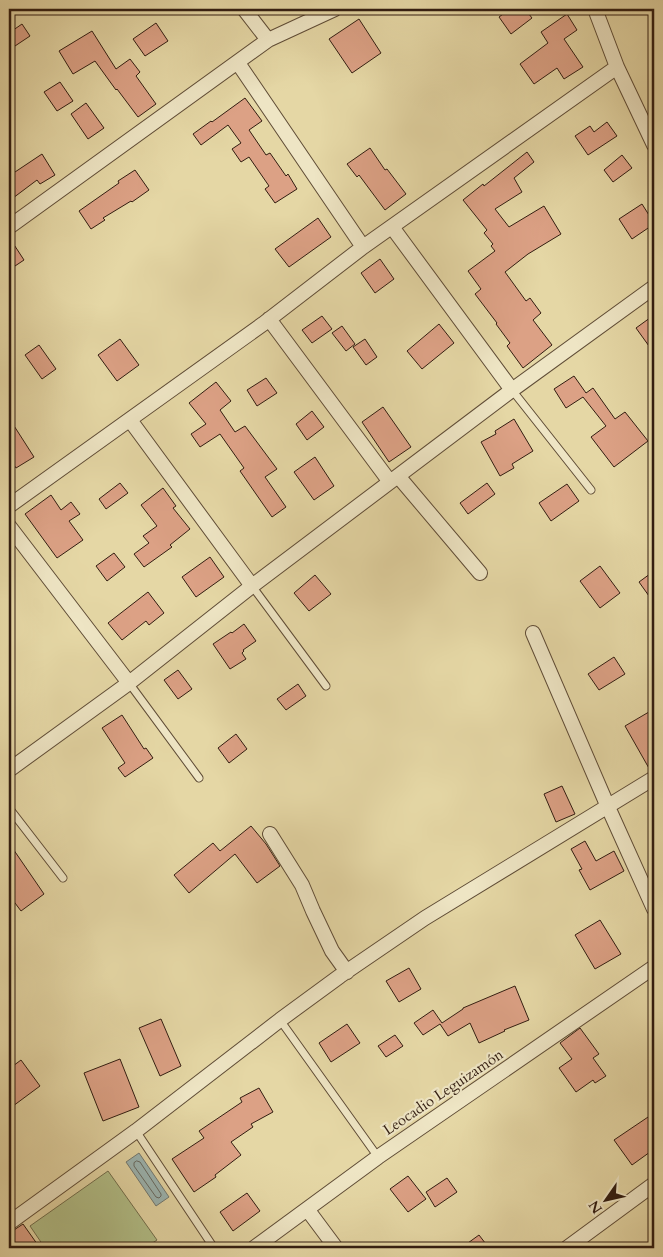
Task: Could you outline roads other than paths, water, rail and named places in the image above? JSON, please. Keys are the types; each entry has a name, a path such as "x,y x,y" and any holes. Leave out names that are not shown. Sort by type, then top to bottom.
{"street":[{"path":"244,9 268,40"},
{"path":"9,227 268,40 335,9"},
{"path":"595,9 617,67 654,145"},
{"path":"238,62 363,247"},
{"path":"9,504 130,420 269,319 363,247 617,67"},
{"path":"392,227 512,390"},
{"path":"9,770 129,683 252,586 512,390 654,287"},
{"path":"269,319 394,479 480,573"},
{"path":"130,420 252,586"},
{"path":"9,526 129,683"},
{"path":"533,633 654,909"},
{"path":"9,1223 136,1131 280,1020 425,918 654,778"},
{"path":"270,834 302,885 332,951 347,972"},
{"name":"Leocadio Leguizamón","path":"254,1248 378,1158 654,967"},
{"path":"567,1248 654,1184"},
{"path":"306,1209 336,1248"}],"lane":[{"path":"512,390 591,490"},
{"path":"252,586 326,686"},
{"path":"129,683 199,778"},
{"path":"9,808 63,878"},
{"path":"280,1020 378,1158"},
{"path":"136,1131 214,1248"}],"water":[{"path":"139,1153 169,1197 156,1206 126,1162"}]}
